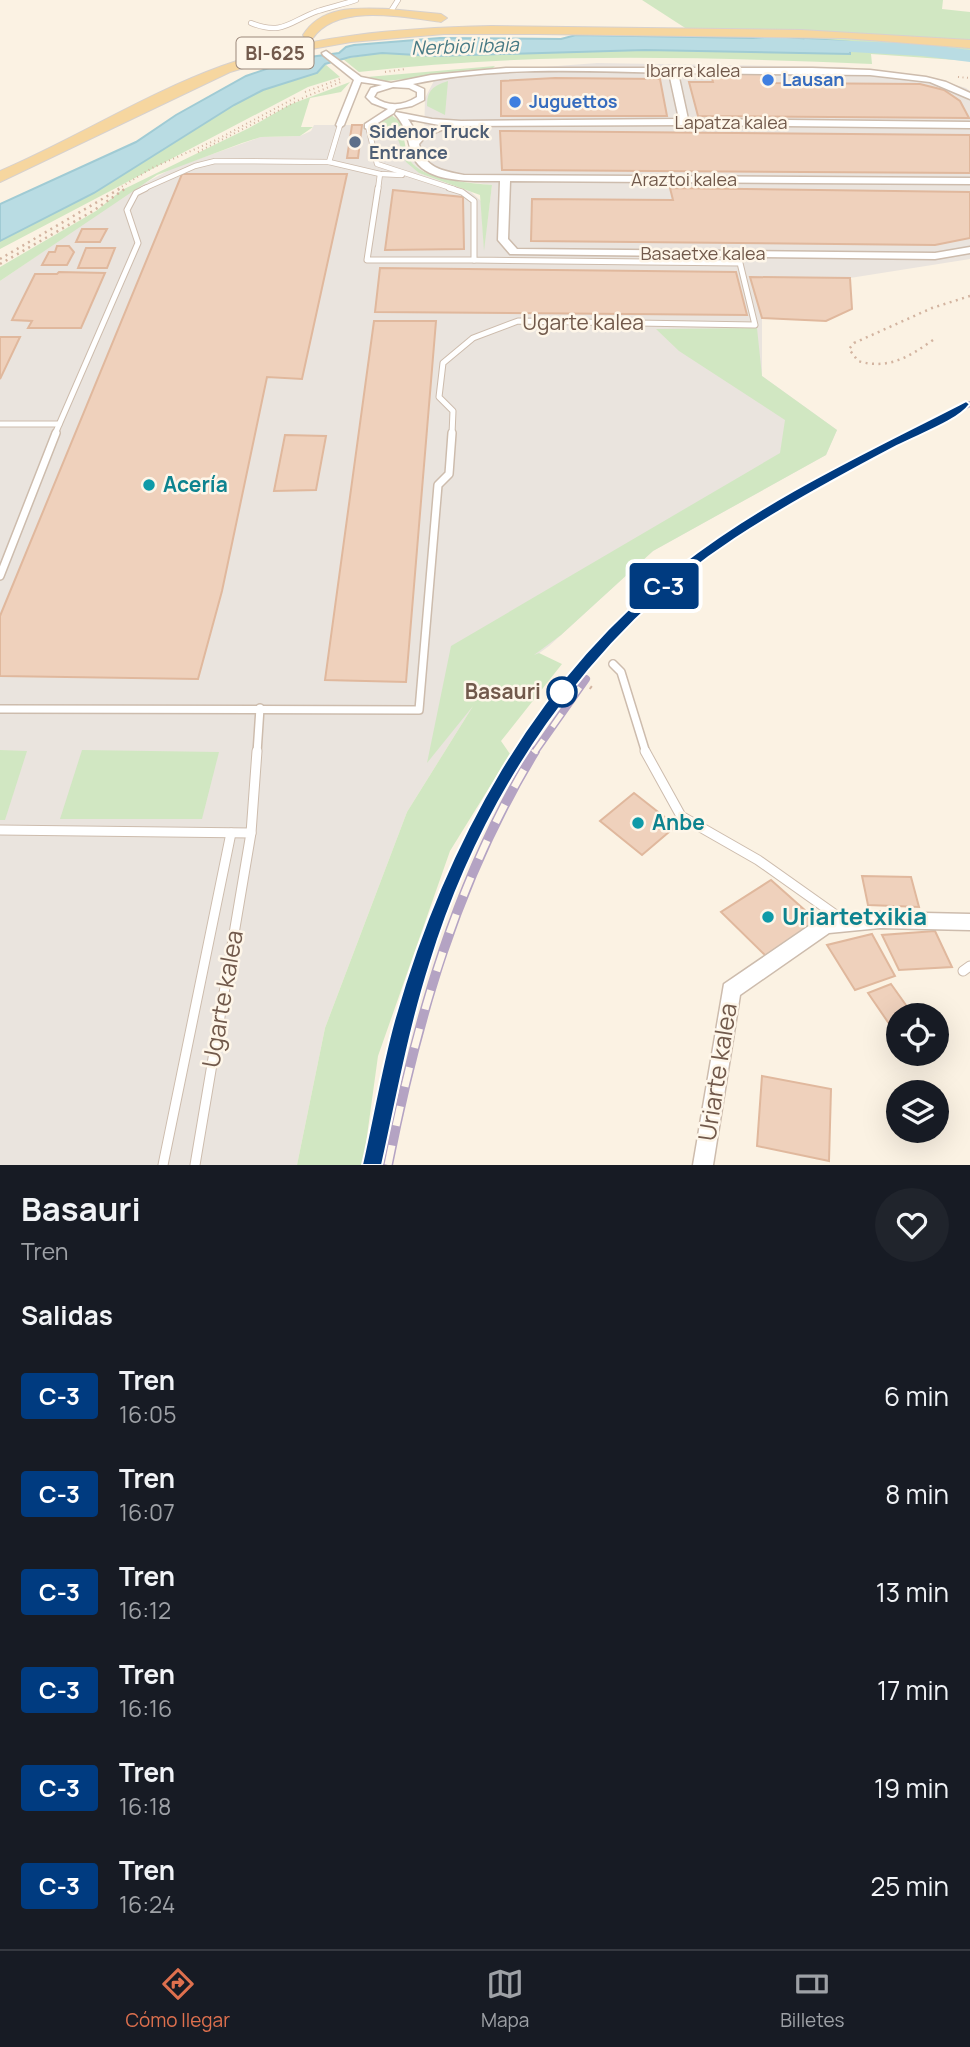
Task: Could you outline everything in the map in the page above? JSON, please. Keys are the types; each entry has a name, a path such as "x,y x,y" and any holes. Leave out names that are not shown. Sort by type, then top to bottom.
{"main road":[{"path":"360,4 376,10 385,18 368,27"},
{"path":"317,44 315,23 326,16 360,4 394,6 422,16 506,22"},
{"name":"BI-625","path":"0,163 198,68 266,46 368,27 434,22 806,27 970,42"},
{"name":"BI-625","path":"0,177 213,74 297,48 351,37 404,31 574,31 857,35 970,42"},
{"path":"52,153 236,71 317,44 347,44 392,37 574,31"}],"street":[{"path":"317,44 349,71 377,103 394,110 442,119 492,122"},
{"name":"Ibarra kalea","path":"395,85 424,78 551,71 887,75 928,79 970,96"},
{"path":"673,71 684,122"},
{"name":"Ibarra kalea","path":"368,125 408,105 433,82 454,76"},
{"path":"358,81 411,86 421,94 421,114 414,145"},
{"path":"340,125 358,81"},
{"path":"370,97 379,88 395,85"},
{"name":"Araztoi kalea","path":"394,110 411,126 417,160 441,174 505,179 970,181"},
{"path":"421,114 457,124"},
{"path":"414,145 423,134 457,124 492,122"},
{"name":"Lapatza kalea","path":"492,122 970,125"},
{"name":"Basaetxe kalea","path":"505,179 503,240 514,252 935,256 970,250"},
{"name":"Uriarte kalea","path":"703,1165 731,990 825,925 880,920 970,922"}],"lane":[{"path":"251,23 266,29 282,29 316,12 360,4"},
{"path":"329,162 340,125"},
{"path":"368,125 377,164 462,192 474,201 474,260"},
{"path":"0,576 58,424 138,243 127,210 136,193 195,166 215,161 329,162 380,174 410,176"},
{"name":"Ugarte kalea","path":"0,709 419,709 438,485 449,474 453,411 439,397 443,363 473,338 518,321 755,325 740,263 367,260 380,174"},
{"path":"0,424 58,424"},
{"path":"613,664 621,671 642,746 681,816 758,860 847,923"},
{"name":"Ugarte kalea","path":"195,1165 251,833 260,708"},
{"path":"0,830 251,833"},
{"path":"163,1165 231,833"}],"path":[{"path":"933,340 904,360 890,365 874,366 856,361 850,356 849,349 854,343 901,321 970,296"}],"shaded area":[{"path":"597,63 844,67 927,77 966,88 970,91 970,259 850,278 852,309 826,321 762,318 762,376 837,430 826,455 653,551 549,646 478,698 407,812 325,1028 297,1165 0,1165 0,281 134,189 173,168 261,137 300,136 311,131 314,125 400,125 402,154 419,173 471,192 481,201 484,246 492,185 450,180 420,170 409,156 424,139 425,98 437,75"}],"green space":[{"path":"642,0 943,0 942,9 970,12 970,61 871,54 872,64 680,58 551,59 487,61 359,72 343,59 382,53 434,56 604,50 841,53 710,44"},
{"path":"325,64 340,77 308,87 0,249 0,241 94,193 234,105 263,90 317,73"},
{"path":"495,66 491,70 386,81 367,77"},
{"path":"448,81 445,115 427,106 427,101 432,89"},
{"path":"350,82 341,92 310,98 301,127 313,127 300,136 261,137 157,175 0,281 0,267 96,211 122,190 249,128 289,105"},
{"path":"391,115 401,122 408,155 420,169 450,180 492,185 484,251 480,195 419,173 406,162 394,128 373,127"},
{"path":"757,328 762,376 837,430 826,455 653,551 561,635 534,655 539,653 562,664 501,741 510,754 450,851 378,1056 363,1165 297,1165 325,1028 407,812 473,706 427,763 451,646 780,453 785,420 679,351 656,329"},
{"path":"0,750 27,751 5,820 0,820"},
{"path":"82,750 219,752 202,819 60,819"}],"water":[{"path":"576,35 753,38 774,36 850,42 850,54 645,50 434,56 382,53 350,57 325,64 317,73 263,90 234,105 94,193 0,241 0,204 136,142 176,115 246,76 295,59 339,53 354,45 440,38 561,39"}],"building":[{"path":"711,74 767,74 772,83 920,84 944,90 960,101 969,118 698,116 689,82 713,82"},
{"path":"555,78 660,79 667,116 501,116 501,81"},
{"name":"Sidenor Truck Entrance","path":"352,125 362,125 358,158 347,158"},
{"path":"500,131 970,135 970,173 502,170"},
{"name":"Acería","path":"182,174 347,174 302,379 267,377 222,591 198,679 0,676 0,616"},
{"path":"670,188 970,192 970,238 935,245 531,241 532,199 673,200"},
{"path":"393,190 463,197 464,249 385,250"},
{"path":"82,229 107,229 100,242 76,242"},
{"path":"57,246 69,246 74,252 67,265 42,265 49,252 55,252"},
{"path":"86,248 115,248 107,268 78,268"},
{"path":"380,268 736,272 747,315 375,312"},
{"path":"105,273 81,328 28,328 32,321 12,320 35,274"},
{"path":"750,277 850,278 852,309 826,321 762,318"},
{"path":"374,321 436,321 406,682 325,680"},
{"path":"0,337 20,337 0,379"},
{"path":"285,435 326,436 316,490 274,491"},
{"name":"Anbe","path":"634,793 676,826 642,855 600,821"},
{"path":"862,876 911,877 919,907 868,905"},
{"name":"Uriartetxikia","path":"771,880 817,921 766,956 721,912"},
{"path":"935,931 952,967 899,970 882,935"},
{"path":"872,934 895,976 855,990 827,945"},
{"path":"891,984 904,1003 886,1003 886,1019 868,993"},
{"path":"762,1076 831,1089 829,1161 757,1146"}],"waterway":[{"name":"Nerbioi ibaia","path":"805,45 922,50 970,56"}],"railway":[{"path":"909,434 970,404"},
{"path":"520,753 591,656 651,596 685,568 796,495 913,433"},
{"path":"534,753 586,679"},
{"path":"372,1165 409,1003 444,897 466,847 521,751"},
{"path":"388,1165 412,1057 443,951 483,849 535,751"}],"train":[{"name":"C-3","path":"372,1165 403,1023 422,961 459,863 525,744 556,699 618,628 648,599 721,541 832,475 970,404"}],"place":[{"name":"Lausan","path":"768,80"},
{"name":"Juguettos","path":"515,102"},
{"name":"Sidenor Truck Entrance","path":"355,142"},
{"name":"Acería","path":"149,485"},
{"name":"Basauri","path":"562,692"},
{"name":"Anbe","path":"638,823"},
{"name":"Uriartetxikia","path":"768,917"}]}
